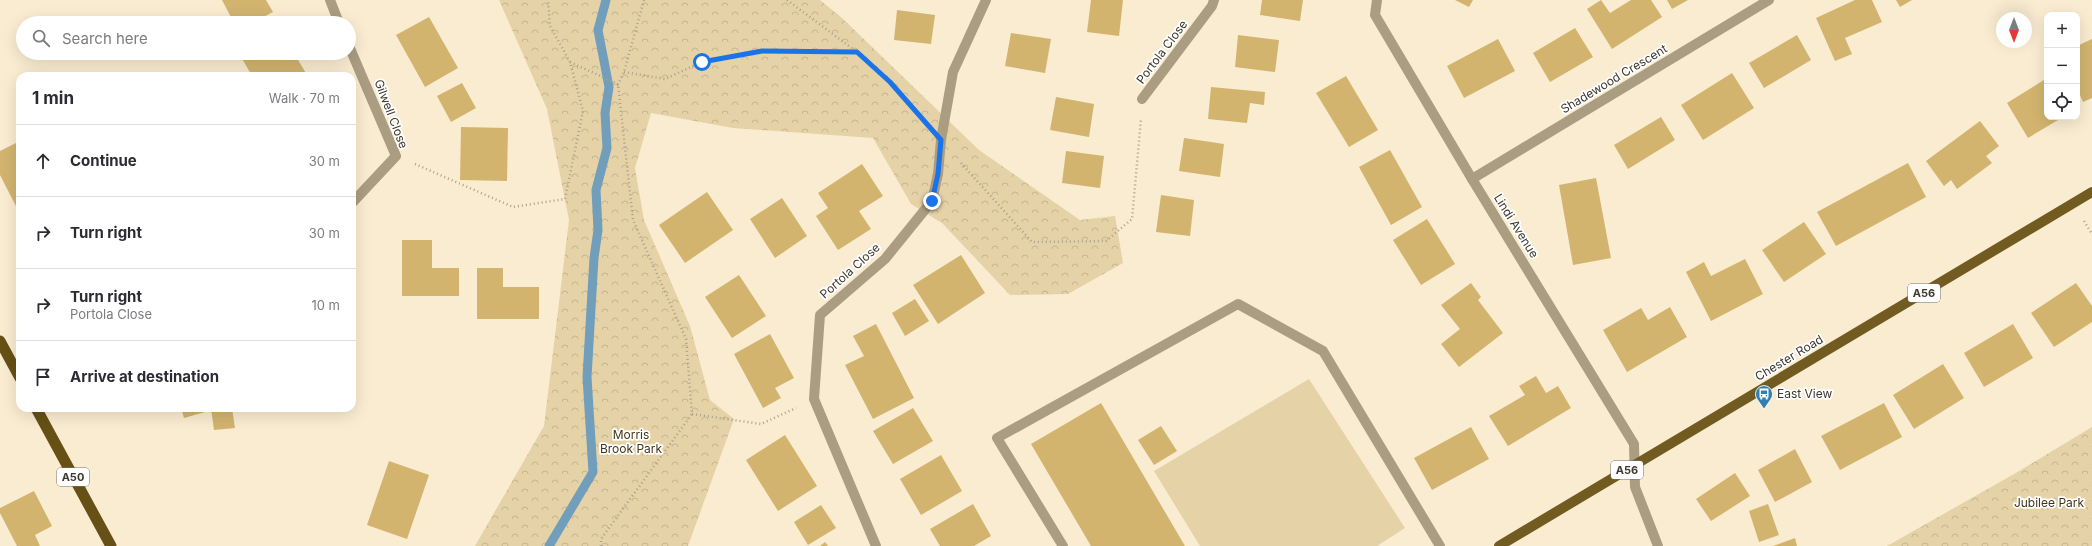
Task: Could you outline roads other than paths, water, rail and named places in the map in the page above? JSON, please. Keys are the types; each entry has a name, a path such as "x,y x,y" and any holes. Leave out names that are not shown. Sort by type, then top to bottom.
{"highway":[{"path":"0,341 16,371"},
{"name":"A50","path":"38,412 112,546"}],"main road":[{"name":"Chester Road","path":"1499,546 2092,192"}],"street":[{"path":"330,0 336,16"},
{"name":"Portola Close","path":"876,546 814,399 820,316 885,259 932,201 938,174 941,140 953,72 986,0"},
{"name":"Portola Close","path":"1142,98 1212,6 1214,0"},
{"name":"Lindi Avenue","path":"1377,0 1375,14 1472,179 1634,444 1635,466"},
{"name":"Shadewood Crescent","path":"1472,179 1769,0"},
{"name":"Gilwell Close","path":"355,60 396,156 356,199"},
{"path":"1063,546 997,438 1238,304 1323,351 1440,546"},
{"path":"1635,466 1635,487 1658,546"}],"waterway":[{"path":"549,546 593,472 587,377 594,258 598,230 596,190 607,148 605,113 609,87 598,30 606,0"}],"place":[{"name":"East View","path":"1764,409"}],"park label":[{"name":"Morris Brook Park","path":"631,442"},
{"name":"Jubilee Park","path":"2049,503"}]}
